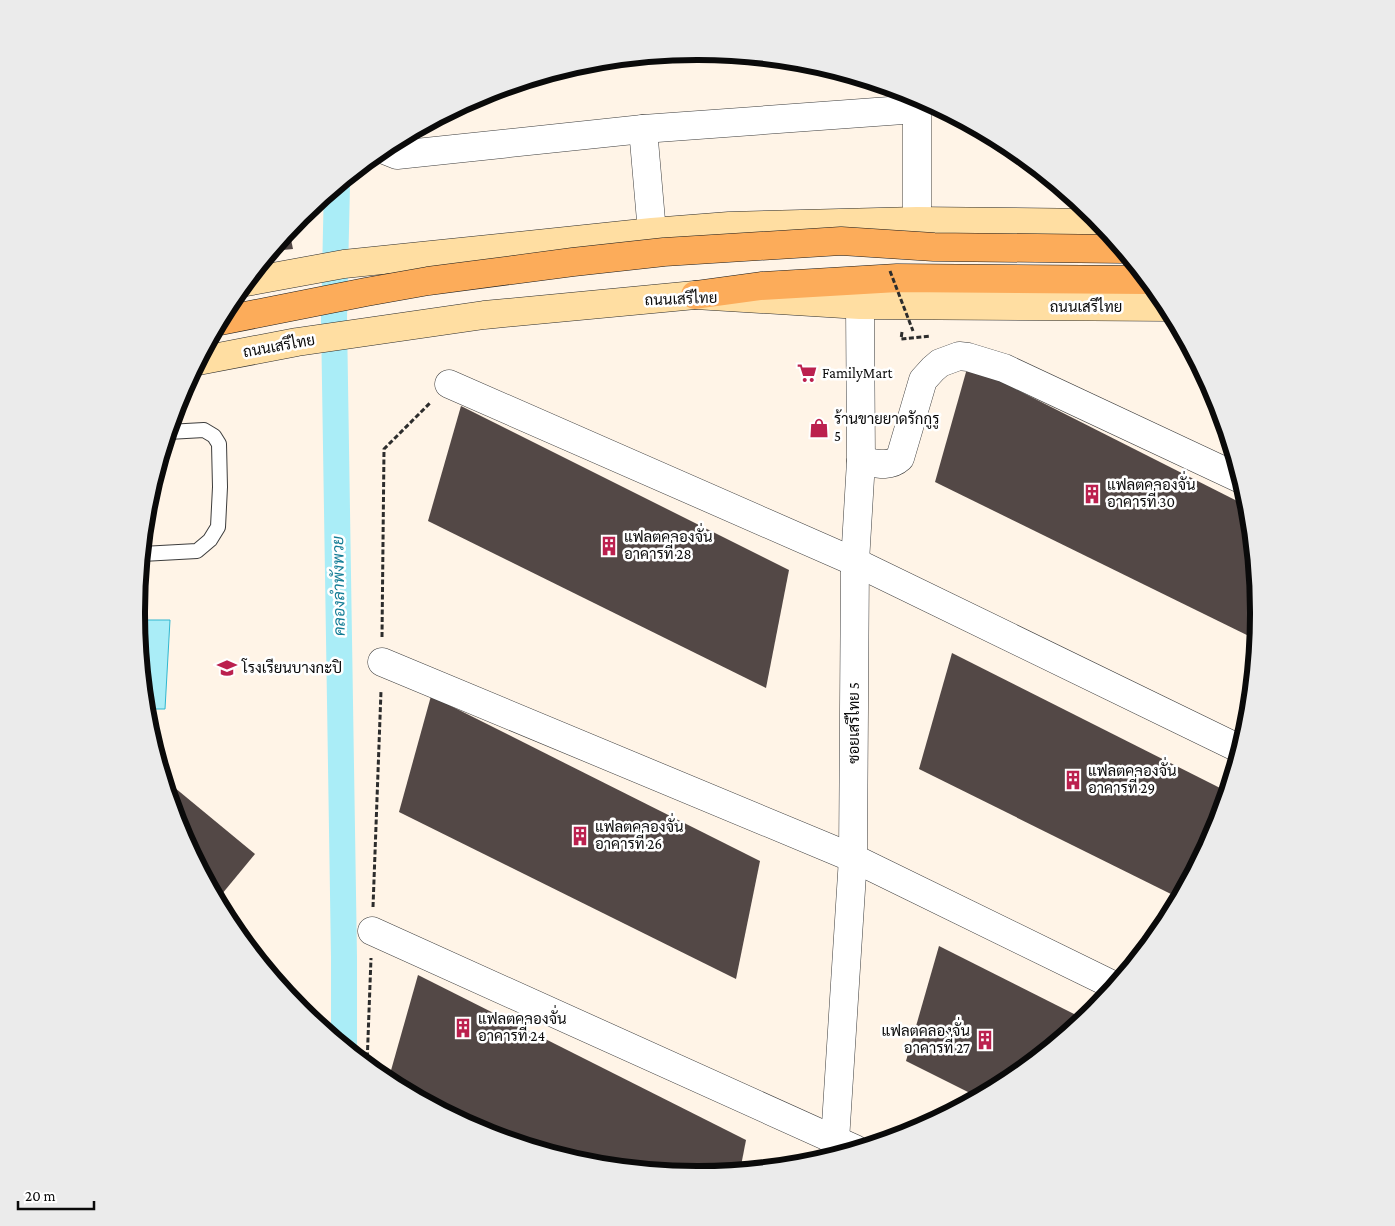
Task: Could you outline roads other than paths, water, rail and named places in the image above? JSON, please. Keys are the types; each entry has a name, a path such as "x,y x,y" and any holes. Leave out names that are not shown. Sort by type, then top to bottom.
{"main road":[{"path":"256,280 344,264 652,232 758,224 916,221 1091,224"},
{"path":"230,319 428,281 664,252 841,241 934,247 1114,249"},
{"path":"695,295 761,286 897,278 1138,279"},
{"name":"ถนนเสรีไทย","path":"207,359 297,342 484,315 695,295 860,305 1158,307"}],"street":[{"path":"391,153 397,155 912,103"},
{"path":"916,221 917,106"},
{"path":"643,129 652,232"},
{"name":"ซอยเสรีไทย 5","path":"841,1147 853,858 856,562 861,461 860,305"},
{"path":"861,461 888,464 895,463 900,458 923,380 940,363 959,356 1004,368 1233,475"},
{"path":"449,384 856,562 1234,746"},
{"path":"382,662 853,858 1109,983"},
{"path":"372,931 840,1147"}],"lane":[{"path":"148,554 197,551 210,540 218,527 220,444 214,436 204,430 175,432"}],"water":[{"path":"145,620 170,620 165,709 153,709 149,685"}],"waterway":[{"name":"คลองลำพังพวย","path":"337,194 334,319 344,1038"}],"place":[{"name":"FamilyMart","path":"807,373"},
{"name":"ร้านขายยาดรักกูรู 5","path":"819,428"},
{"name":"แฟลตคลองจั่น อาคารที่ 30","path":"1092,494"},
{"name":"แฟลตคลองจั่น อาคารที่ 28","path":"609,546"},
{"name":"โรงเรียนบางกะปิ","path":"227,668"},
{"name":"แฟลตคลองจั่น อาคารที่ 29","path":"1073,780"},
{"name":"แฟลตคลองจั่น อาคารที่ 26","path":"580,836"},
{"name":"แฟลตคลองจั่น อาคารที่ 24","path":"463,1028"},
{"name":"แฟลตคลองจั่น อาคารที่ 27","path":"985,1040"}]}
